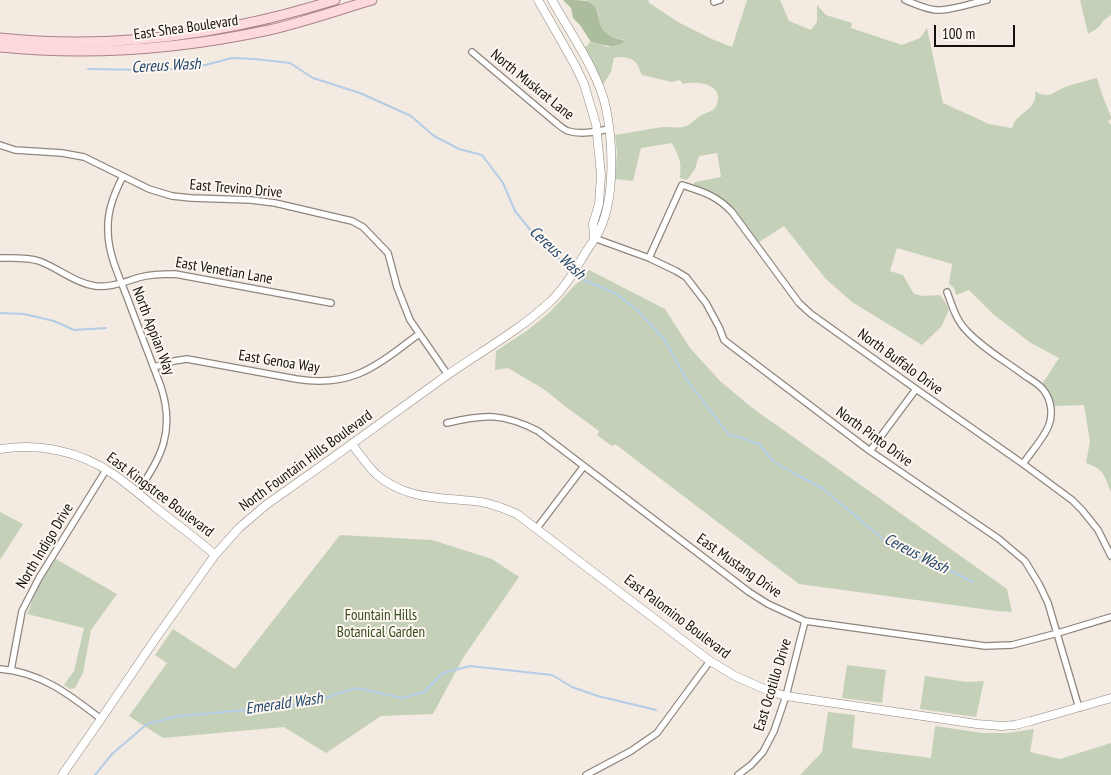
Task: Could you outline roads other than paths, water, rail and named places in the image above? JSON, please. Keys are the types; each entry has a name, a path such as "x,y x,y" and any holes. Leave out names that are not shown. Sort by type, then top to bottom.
{"main road":[{"name":"East Shea Boulevard","path":"0,38 64,41 168,37 254,22 335,0"},
{"name":"East Shea Boulevard","path":"0,47 50,51 161,48 270,29 372,0"},
{"name":"North Fountain Hills Boulevard","path":"538,0 566,48 584,84 598,132 601,175 599,204 593,224 594,238"},
{"name":"North Fountain Hills Boulevard","path":"62,775 215,555 249,519 448,375 513,331 553,299 565,284 600,229 608,207 612,167 606,108 592,70 552,0"},
{"path":"123,40 123,50"},
{"name":"East Palomino Boulevard","path":"352,444 374,473 398,488 421,496 482,502 517,514 710,661 735,676 771,692 786,696 1002,726 1030,721 1111,698"},
{"name":"East Kingstree Boulevard","path":"0,450 23,447 54,449 90,461 137,492 215,555"}],"street":[{"path":"905,0 925,8 937,10 987,0"},
{"name":"North Muskrat Lane","path":"472,52 567,130 579,133 608,130"},
{"name":"East Trevino Drive","path":"0,145 15,150 62,153 84,157 149,189 172,196 267,202 352,221 363,227 388,253 397,287 410,320 448,375"},
{"name":"North Appian Way","path":"123,176 111,204 108,230 109,245 121,283 164,396 167,417 166,432 161,452 156,464 137,492"},
{"name":"North Buffalo Drive","path":"649,258 682,184 722,202 744,227 799,303 811,314 1072,500 1098,530 1111,556"},
{"name":"North Pinto Drive","path":"594,238 649,258 686,277 706,303 724,340 732,348 870,451 999,538 1024,561 1039,584 1048,603 1079,708"},
{"name":"East Venetian Lane","path":"0,258 38,261 88,284 104,287 152,275 175,274 331,303"},
{"path":"947,292 955,314 964,328 991,351 1038,384 1045,392 1050,403 1051,416 1049,425 1023,464"},
{"name":"East Genoa Way","path":"154,367 187,359 296,379 321,382 331,381 351,377 366,371 419,334"},
{"path":"870,451 916,389"},
{"name":"East Mustang Drive","path":"447,423 482,416 496,416 511,419 538,431 749,592 768,604 805,621 985,646 1012,645 1111,618"},
{"path":"537,528 584,466"},
{"name":"North Indigo Drive","path":"11,670 22,611 29,596 106,470"},
{"name":"East Ocotillo Drive","path":"738,775 763,752 774,732 786,696 805,621"},
{"path":"586,775 631,751 657,733 710,661"},
{"path":"0,669 11,670 47,681 101,719"}],"waterway":[{"name":"Cereus Wash","path":"88,69 149,70 194,68 232,58 290,63 313,78 360,93 411,116 434,136 459,149 482,155 503,183 515,211 541,243 573,271"},
{"name":"Cereus Wash","path":"577,274 584,280 615,293 637,310 664,339 687,380 729,435 759,444 773,461 822,488 883,539 915,556 973,582"},
{"path":"0,313 24,314 54,321 74,330 106,328"},
{"name":"Emerald Wash","path":"95,775 112,754 147,724 179,716 313,704 336,694 357,688 402,698 424,692 443,673 470,666 552,675 572,687 598,696 656,710"}],"park label":[{"name":"Fountain Hills Botanical Garden","path":"381,624"}]}
